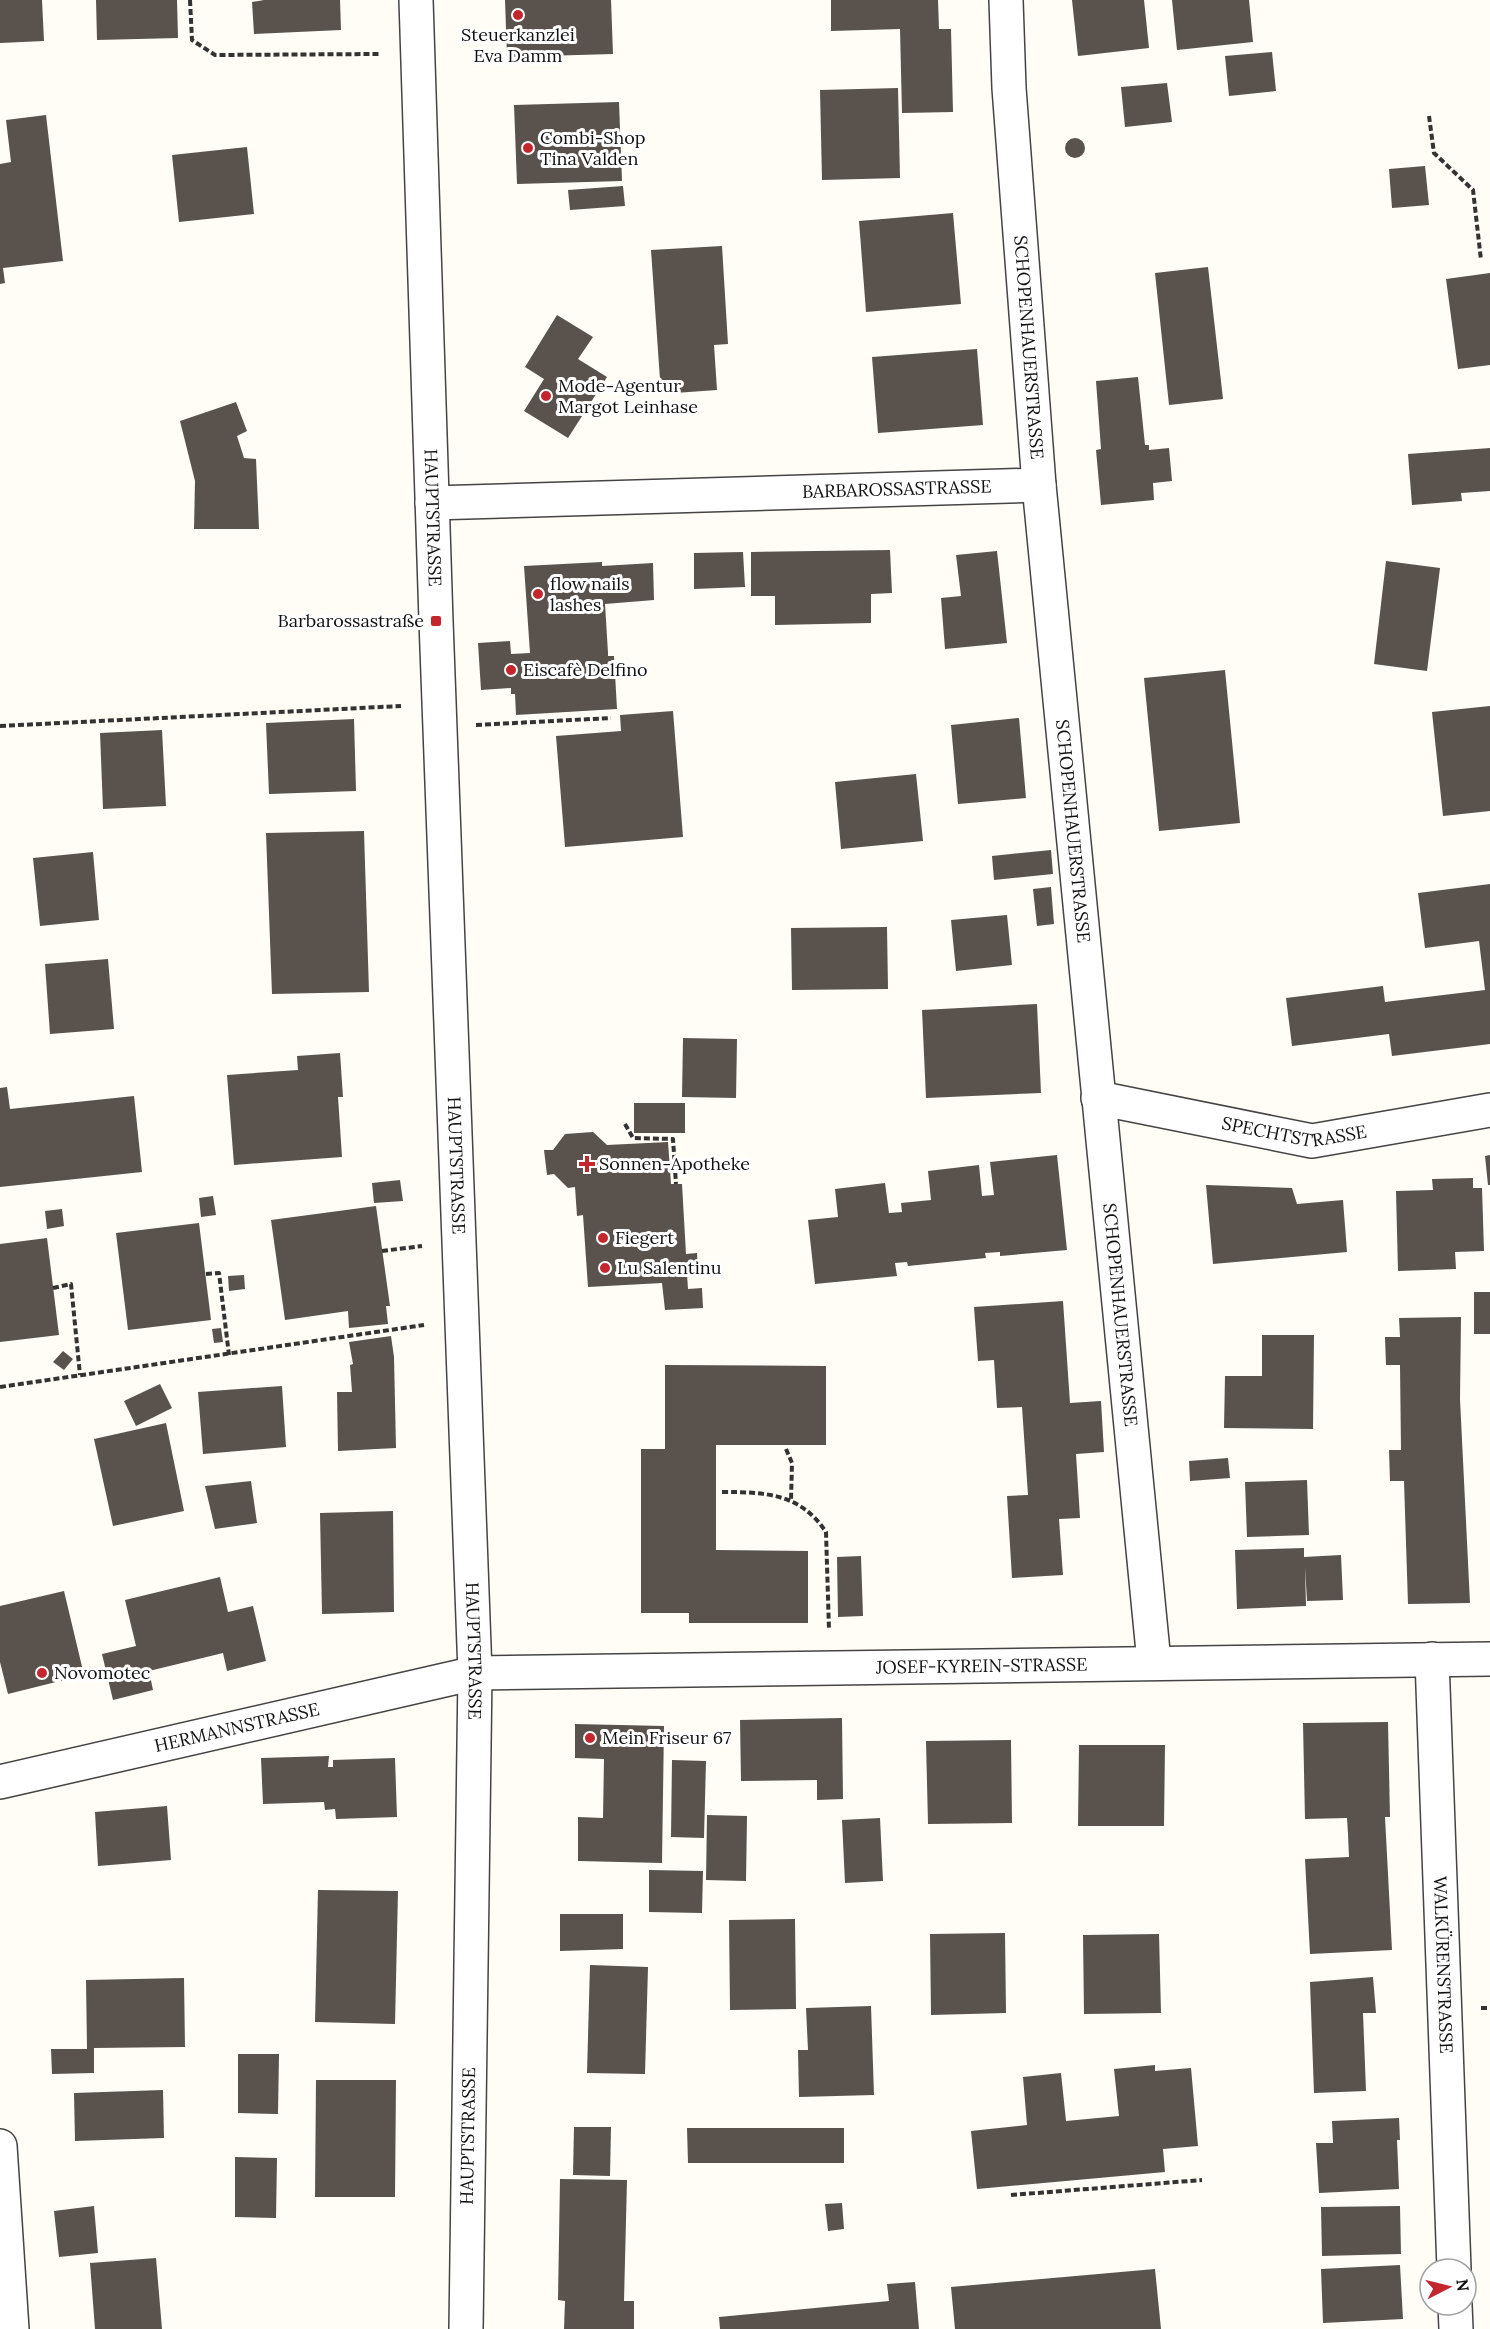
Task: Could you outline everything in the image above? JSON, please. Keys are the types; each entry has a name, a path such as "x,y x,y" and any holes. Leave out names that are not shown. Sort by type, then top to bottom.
{"street":[{"name":"HAUPTSTRASSE","path":"416,0 475,1672 466,2329"},
{"name":"SCHOPENHAUERSTRASSE","path":"1006,0 1009,88 1039,485 1154,1662"},
{"name":"BARBAROSSASTRASSE","path":"432,503 1039,485"},
{"name":"SPECHTSTRASSE","path":"1098,1098 1312,1142 1490,1110"},
{"name":"WALKÜRENSTRASSE","path":"1432,1659 1454,2257"},
{"name":"JOSEF-KYREIN-STRASSE","path":"475,1672 1490,1659"},
{"name":"HERMANNSTRASSE","path":"0,1782 475,1672"},
{"path":"0,2146 12,2329"}],"path":[{"path":"190,0 192,40 214,55 381,54"},
{"path":"1429,116 1434,153 1473,190 1481,260"},
{"path":"0,726 441,715 610,718"},
{"path":"625,1124 633,1138 673,1138 676,1184"},
{"path":"382,1251 423,1245"},
{"path":"206,1275 219,1273 230,1355"},
{"path":"53,1287 70,1284 80,1375"},
{"path":"0,1388 427,1324"},
{"path":"786,1449 792,1463 791,1500"},
{"path":"723,1492 767,1492 791,1500 818,1519 826,1532 830,1667"},
{"path":"1011,2194 1202,2180"}],"building":[{"path":"0,0 42,0 44,41 0,43"},
{"path":"96,0 177,0 178,38 97,40"},
{"path":"340,0 341,30 254,34 252,2"},
{"path":"505,0 611,0 613,54 507,57"},
{"path":"831,0 938,0 939,29 951,29 953,112 902,113 900,29 831,31"},
{"path":"1072,0 1144,0 1149,48 1078,56"},
{"path":"1172,0 1249,0 1253,42 1177,50"},
{"path":"1272,52 1276,91 1229,96 1225,56"},
{"path":"1167,83 1172,122 1125,127 1121,87"},
{"path":"898,88 900,178 822,180 820,90"},
{"path":"619,102 622,181 517,184 514,105"},
{"path":"46,115 63,261 3,268 5,283 0,284 0,164 11,162 6,120"},
{"path":"1071,138 1079,138 1085,144 1085,152 1079,158 1071,158 1065,152 1065,144"},
{"path":"247,147 254,214 179,222 172,155"},
{"path":"1425,166 1429,205 1392,208 1389,169"},
{"path":"623,186 625,206 570,210 568,190"},
{"path":"953,213 961,304 866,312 859,221"},
{"path":"722,246 728,344 714,345 717,390 661,394 651,250"},
{"path":"1208,267 1223,399 1169,405 1155,273"},
{"path":"1490,273 1490,365 1458,369 1446,279"},
{"path":"557,315 593,337 578,359 607,377 568,438 524,411 544,379 525,367"},
{"path":"977,349 983,425 878,433 872,357"},
{"path":"1138,377 1145,445 1149,445 1149,450 1169,448 1172,481 1153,483 1154,500 1101,505 1096,450 1101,449 1096,381"},
{"path":"236,402 247,431 237,436 244,458 256,459 259,529 194,529 195,481 180,421"},
{"path":"1490,448 1490,491 1461,493 1462,501 1412,505 1408,454"},
{"path":"890,550 892,593 871,594 871,623 775,625 775,596 751,596 751,552"},
{"path":"997,551 1007,643 945,649 941,598 961,596 956,555"},
{"path":"743,552 745,587 694,589 694,553"},
{"path":"1386,561 1440,568 1427,671 1374,664"},
{"path":"602,562 602,566 653,563 654,600 605,604 608,656 614,656 617,709 516,715 515,694 511,694 511,688 481,690 478,643 510,641 511,654 530,653 524,566"},
{"path":"1225,670 1240,823 1159,831 1144,678"},
{"path":"1490,706 1490,811 1443,816 1432,712"},
{"path":"673,711 683,837 565,847 556,736 621,731 620,715"},
{"path":"1019,718 1026,798 958,804 951,725"},
{"path":"354,719 356,791 269,794 266,723"},
{"path":"162,730 166,806 103,809 100,733"},
{"path":"916,774 923,841 841,849 835,782"},
{"path":"364,831 369,992 272,994 266,833"},
{"path":"1051,850 1053,874 994,880 992,856"},
{"path":"93,852 99,920 40,926 33,858"},
{"path":"1490,884 1490,1044 1392,1056 1389,1034 1292,1046 1286,998 1383,986 1385,1002 1485,990 1479,941 1425,948 1418,893"},
{"path":"1051,887 1054,924 1037,926 1033,889"},
{"path":"1007,915 1012,965 956,971 951,920"},
{"path":"887,927 888,989 792,990 791,928"},
{"path":"108,959 114,1029 50,1034 45,964"},
{"path":"1037,1004 1041,1093 926,1098 922,1010"},
{"path":"683,1038 737,1039 736,1098 682,1097"},
{"path":"340,1053 343,1097 338,1097 342,1157 234,1165 227,1075 298,1070 297,1056"},
{"path":"7,1087 10,1109 134,1096 142,1172 0,1187 0,1088"},
{"path":"634,1103 685,1103 685,1133 634,1133"},
{"path":"593,1132 607,1145 668,1142 671,1184 682,1184 686,1254 697,1253 698,1273 687,1274 688,1289 702,1288 703,1308 665,1310 662,1283 588,1287 583,1215 577,1216 575,1187 568,1188 554,1174 547,1175 544,1150 553,1150 565,1134"},
{"path":"1057,1155 1067,1250 1000,1256 1000,1252 985,1253 986,1258 908,1266 907,1262 895,1263 897,1276 815,1284 808,1220 838,1217 835,1189 885,1183 889,1213 902,1212 901,1203 931,1200 928,1171 979,1165 982,1196 994,1195 990,1162"},
{"path":"1490,1155 1490,1185 1488,1185 1485,1156"},
{"path":"1473,1178 1473,1188 1482,1188 1484,1251 1455,1252 1456,1269 1398,1271 1396,1191 1433,1190 1432,1179"},
{"path":"400,1180 403,1201 374,1203 372,1183"},
{"path":"1206,1185 1292,1188 1297,1204 1343,1200 1347,1252 1213,1264"},
{"path":"213,1196 216,1215 201,1217 199,1198"},
{"path":"376,1206 390,1306 386,1306 388,1324 349,1328 348,1311 285,1320 271,1220"},
{"path":"62,1209 64,1226 47,1229 45,1211"},
{"path":"199,1223 211,1320 128,1330 116,1233"},
{"path":"47,1238 59,1335 0,1342 0,1244"},
{"path":"244,1275 245,1289 229,1291 228,1276"},
{"path":"1474,1292 1490,1292 1490,1334 1474,1334"},
{"path":"1063,1301 1070,1403 1101,1401 1104,1452 1076,1454 1080,1518 1059,1519 1063,1575 1012,1578 1007,1496 1028,1495 1022,1407 997,1408 994,1360 978,1361 974,1307"},
{"path":"1461,1317 1460,1399 1470,1603 1408,1604 1404,1481 1390,1481 1389,1450 1401,1450 1400,1365 1386,1365 1385,1337 1400,1337 1399,1318"},
{"path":"221,1328 223,1342 214,1343 212,1329"},
{"path":"1262,1335 1314,1335 1313,1429 1224,1428 1225,1376 1262,1376"},
{"path":"391,1336 394,1357 396,1448 338,1451 337,1392 352,1392 350,1365 353,1364 349,1342"},
{"path":"63,1351 73,1359 64,1370 53,1362"},
{"path":"665,1365 826,1366 826,1445 716,1445 716,1550 808,1551 808,1623 689,1623 689,1613 641,1613 641,1449 665,1449"},
{"path":"160,1384 172,1408 136,1426 124,1401"},
{"path":"282,1386 286,1447 203,1454 198,1392"},
{"path":"166,1423 184,1511 113,1526 94,1439"},
{"path":"1228,1458 1230,1478 1190,1481 1189,1461"},
{"path":"1307,1480 1309,1535 1247,1537 1245,1482"},
{"path":"251,1481 257,1523 215,1529 205,1486"},
{"path":"393,1511 394,1612 322,1614 320,1513"},
{"path":"1304,1548 1304,1557 1341,1555 1343,1600 1307,1601 1305,1567 1306,1606 1237,1609 1235,1550"},
{"path":"861,1556 863,1616 838,1617 837,1557"},
{"path":"220,1577 228,1612 253,1606 266,1661 227,1671 223,1653 149,1671 153,1690 113,1700 102,1654 136,1646 125,1600"},
{"path":"64,1591 84,1675 8,1694 0,1662 0,1606"},
{"path":"842,1718 843,1799 817,1800 817,1780 741,1781 740,1720"},
{"path":"1388,1722 1390,1817 1385,1817 1392,1950 1310,1954 1305,1859 1349,1857 1347,1818 1305,1819 1303,1723"},
{"path":"575,1724 664,1726 662,1863 578,1861 578,1817 603,1818 604,1759 575,1758"},
{"path":"1011,1740 1012,1823 928,1824 926,1741"},
{"path":"1079,1745 1165,1745 1164,1826 1078,1826"},
{"path":"329,1756 328,1767 333,1767 333,1760 395,1758 397,1817 336,1819 335,1809 325,1810 324,1802 263,1804 261,1758"},
{"path":"672,1760 706,1761 704,1838 671,1837"},
{"path":"167,1806 171,1860 98,1866 95,1812"},
{"path":"707,1815 747,1816 746,1881 706,1880"},
{"path":"880,1818 883,1881 845,1883 842,1820"},
{"path":"649,1870 703,1871 702,1913 649,1912"},
{"path":"318,1890 398,1891 395,2024 315,2022"},
{"path":"560,1914 623,1914 623,1949 560,1951"},
{"path":"795,1919 796,2009 730,2010 729,1920"},
{"path":"1005,1933 1006,2013 931,2015 930,1934"},
{"path":"1159,1934 1161,2013 1084,2014 1083,1935"},
{"path":"590,1965 648,1967 645,2074 587,2073"},
{"path":"1373,1977 1376,2013 1363,2013 1366,2091 1314,2093 1310,1982"},
{"path":"184,1978 185,2047 94,2048 94,2073 52,2074 51,2049 87,2049 86,1980"},
{"path":"871,2006 874,2095 799,2097 798,2050 808,2050 806,2008"},
{"path":"238,2054 279,2054 278,2114 238,2113"},
{"path":"1155,2065 1155,2071 1191,2068 1198,2146 1163,2149 1165,2172 977,2189 971,2131 1027,2125 1023,2077 1061,2073 1066,2121 1119,2116 1114,2069"},
{"path":"316,2080 396,2080 395,2197 315,2197"},
{"path":"163,2090 164,2138 75,2141 74,2093"},
{"path":"1399,2118 1400,2140 1397,2140 1399,2189 1319,2193 1316,2143 1333,2143 1332,2121"},
{"path":"574,2127 611,2127 610,2176 573,2175"},
{"path":"687,2128 844,2128 844,2163 688,2163"},
{"path":"235,2157 277,2158 276,2218 235,2217"},
{"path":"560,2179 627,2180 624,2301 634,2301 634,2329 564,2329 565,2301 558,2300"},
{"path":"842,2203 844,2229 828,2231 825,2204"},
{"path":"94,2206 98,2253 59,2257 54,2211"},
{"path":"1400,2206 1401,2254 1322,2256 1321,2207"},
{"path":"156,2258 162,2329 95,2329 90,2263"},
{"path":"1400,2265 1403,2319 1323,2323 1321,2269"},
{"path":"1155,2269 1161,2329 955,2329 951,2287"},
{"path":"915,2282 919,2329 720,2329 719,2317 889,2301 887,2284"}],"place":[{"name":"Steuerkanzlei Eva Damm","path":"518,15"},
{"name":"Combi-Shop Tina Valden","path":"528,148"},
{"name":"Mode-Agentur Margot Leinhase","path":"546,396"},
{"name":"flow nails lashes","path":"538,594"},
{"name":"Barbarossastraße","path":"436,621"},
{"name":"Eiscafè Delfino","path":"511,670"},
{"name":"Sonnen-Apotheke","path":"587,1164"},
{"name":"Fiegert","path":"603,1238"},
{"name":"Lu Salentinu","path":"605,1268"},
{"name":"Novomotec","path":"42,1673"},
{"name":"Mein Friseur 67","path":"590,1738"}]}
